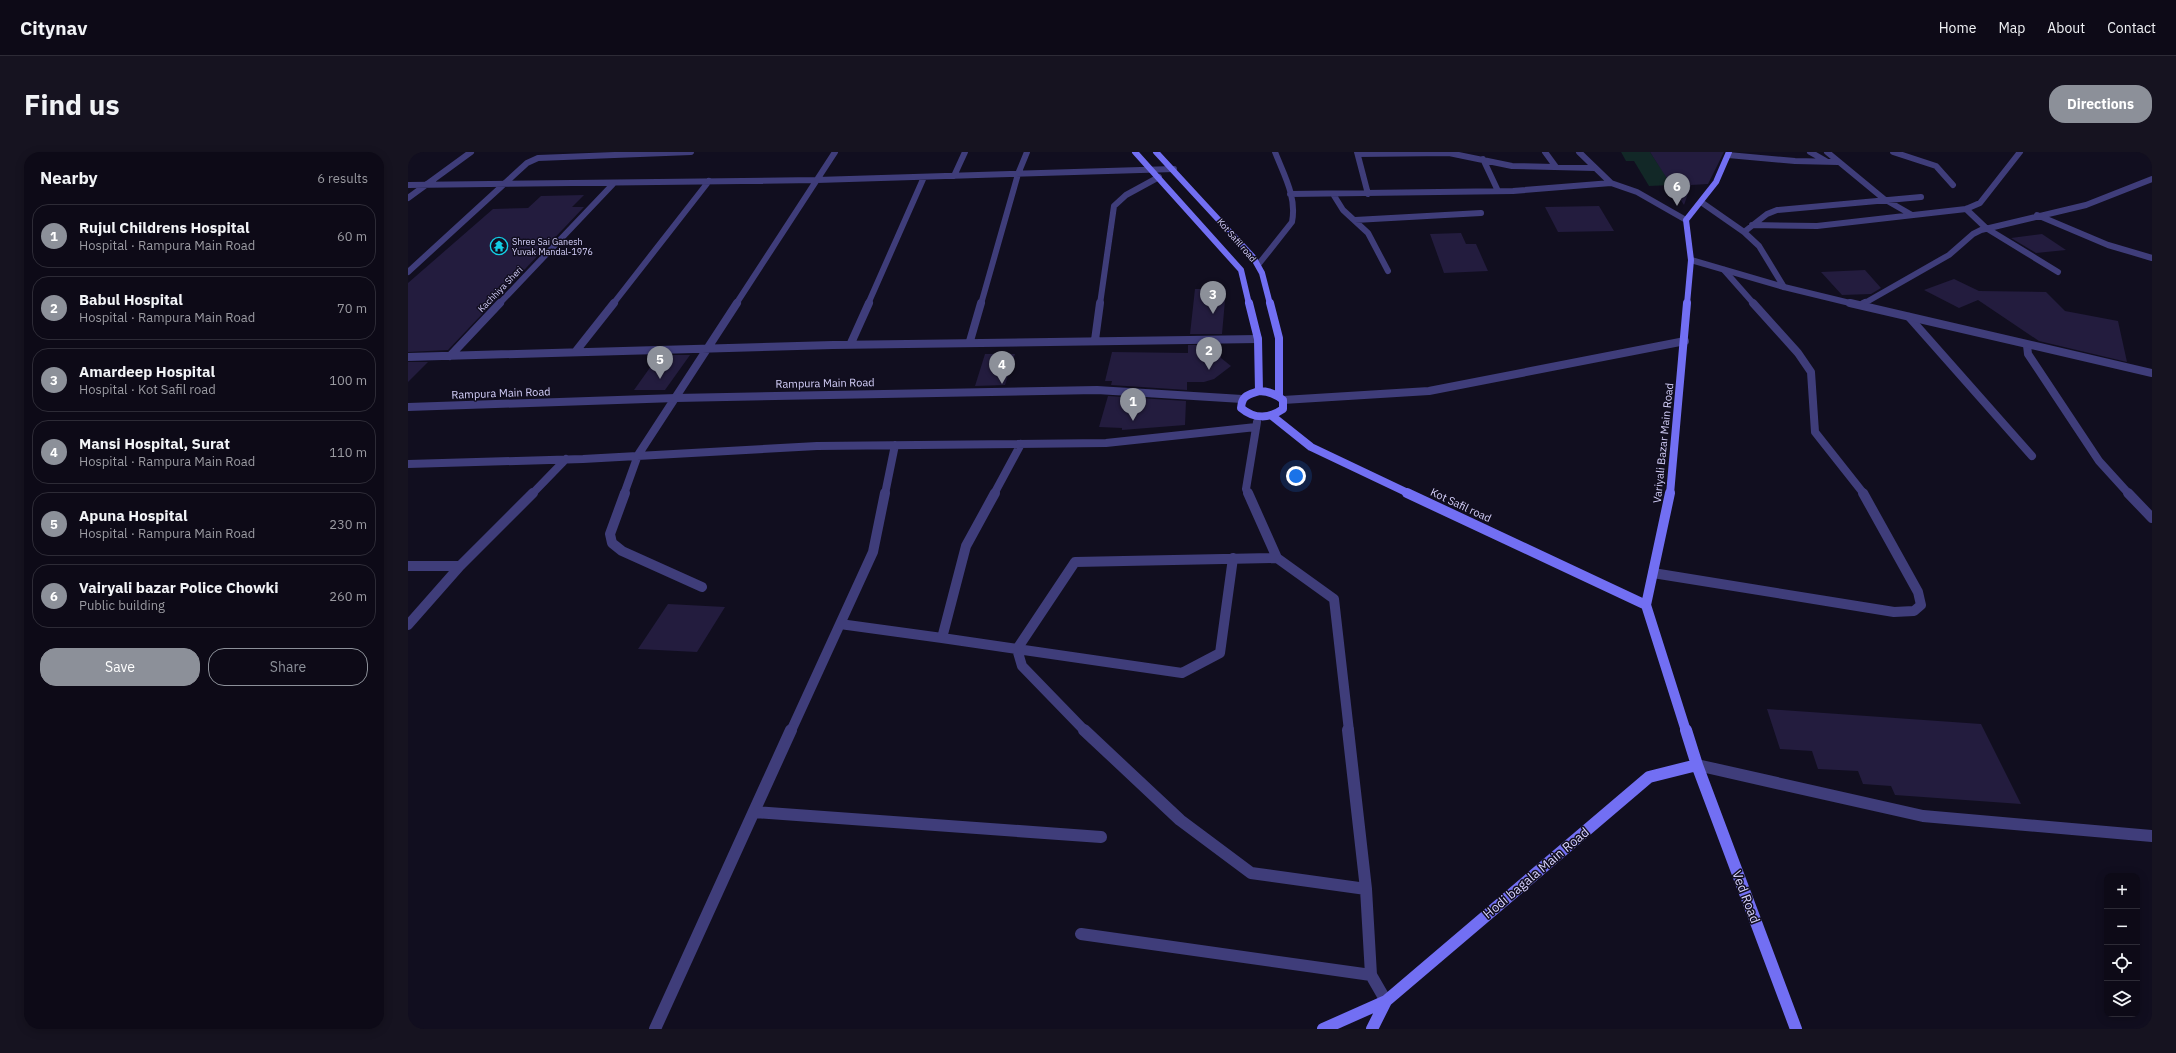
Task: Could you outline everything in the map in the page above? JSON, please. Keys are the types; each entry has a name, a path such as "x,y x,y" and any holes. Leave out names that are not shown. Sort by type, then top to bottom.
{"main road":[{"name":"Kot Safil road","path":"1134,152 1154,171 1241,270 1258,338 1259,391"},
{"name":"Kot Safil road","path":"1156,152 1174,169 1253,257 1258,266 1268,291 1279,338 1281,398"},
{"path":"1686,220 1716,182 1729,153"},
{"name":"Variyali Bazar Main Road","path":"1646,605 1671,490 1691,260 1686,220"},
{"path":"1259,391 1267,391 1281,398 1283,409 1272,416 1257,422 1241,408 1242,399 1246,395 1259,391"},
{"name":"Kot Safil road","path":"1272,416 1312,448 1646,605"},
{"path":"1646,605 1697,765"},
{"name":"Hodi bagala Main Road","path":"1323,1029 1386,1001 1649,777 1697,765"},
{"name":"Ved Road","path":"1697,765 1796,1029"},
{"name":"Hodi bagala Main Road","path":"1372,1029 1386,1001"}],"street":[{"path":"408,198 471,152"},
{"path":"408,272 506,184 527,163 538,158 576,154 691,152"},
{"path":"702,588 622,550 612,543 610,534 638,455 835,152"},
{"path":"954,176 965,152"},
{"path":"970,341 1018,174 1027,152"},
{"path":"1258,266 1292,222 1294,210 1275,152"},
{"path":"1368,194 1357,153 1443,152 1512,166 1595,168"},
{"path":"1545,152 1556,167"},
{"path":"1579,152 1611,183"},
{"path":"1810,152 1827,162"},
{"path":"1827,152 1884,200 1912,215"},
{"path":"1893,152 1936,166 1953,185"},
{"path":"1752,225 1817,226 1966,209 1980,203 2020,152"},
{"path":"1729,153 1838,162"},
{"path":"1483,159 1498,191"},
{"path":"408,185 817,180 1154,171 1174,169"},
{"path":"851,344 924,177"},
{"path":"1095,340 1114,206 1126,195 1159,177"},
{"path":"1863,304 1949,255 1973,234 1986,228 2095,202 2152,179"},
{"path":"576,351 709,182"},
{"name":"Kachhiya Sheri","path":"450,356 614,183"},
{"path":"1290,194 1498,191 1611,183 1637,192 1686,220"},
{"path":"1333,194 1343,210 1368,233 1388,271"},
{"path":"1744,232 1767,214 1785,209 1922,197"},
{"path":"1701,202 1744,232 1764,251 1784,287"},
{"path":"1966,209 1986,228 2058,272"},
{"path":"1355,220 1482,213"},
{"path":"2037,215 2108,245 2152,258"},
{"path":"1691,260 1784,287 1863,304 2027,346 2152,373"},
{"path":"1653,573 1894,612 1914,611 1921,605 1918,592 1866,496 1815,432 1811,372 1798,353 1724,270"},
{"path":"1909,317 2032,456"},
{"path":"408,357 709,347 970,341 1258,338"},
{"path":"1281,398 1429,391 1685,341"},
{"path":"2027,346 2028,354 2100,461 2152,518"},
{"name":"Rampura Main Road","path":"408,407 676,398 1097,390 1242,399"},
{"path":"408,464 566,459 817,446 1106,443 1257,422 1246,489 1277,558 1334,599 1366,889 1371,975 1386,1001"},
{"path":"942,638 966,546 1021,444"},
{"path":"654,1029 873,552 895,445"},
{"path":"408,625 460,566 566,459"},
{"path":"840,624 1182,673 1220,653 1233,558"},
{"path":"1017,649 1075,562 1277,558"},
{"path":"408,566 460,566"},
{"path":"1017,649 1022,666 1076,722 1180,820 1251,873 1366,889"},
{"path":"1697,765 1923,816 2152,836"},
{"path":"754,812 1101,837"},
{"path":"1081,934 1371,975"}],"green space":[{"path":"1621,152 1650,152 1672,185 1649,186 1634,161 1626,161"}],"building":[{"path":"1650,152 1724,152 1708,184 1691,185 1684,205"},
{"name":"Shree Sai Ganesh Yuvak Mandal-1976","path":"584,195 572,207 584,207 448,350 408,352 408,283 493,209 528,208 541,196"},
{"path":"1599,206 1614,231 1558,232 1545,207"},
{"path":"1461,233 1466,244 1476,244 1488,271 1444,273 1430,234"},
{"path":"2042,234 2066,250 2036,253 2011,238"},
{"path":"1865,270 1881,288 1871,294 1842,295 1821,272"},
{"path":"1954,279 1979,291 2046,292 2065,311 2118,321 2127,362 2039,341 1978,300 1959,308 1924,290"},
{"path":"1195,289 1226,289 1222,334 1190,334"},
{"path":"1188,345 1221,345 1221,358 1231,366 1214,379 1204,382 1187,382 1187,390 1111,385 1112,381 1105,381 1112,352 1188,353"},
{"path":"985,354 1015,354 1005,385 975,386"},
{"path":"659,355 690,355 665,390 634,390"},
{"path":"408,362 428,362 408,382"},
{"path":"1108,396 1186,401 1185,425 1122,430 1122,428 1099,427"},
{"path":"668,604 725,607 697,652 638,649"},
{"path":"1767,709 1981,724 2021,804 1895,795 1891,786 1863,784 1858,771 1818,769 1812,751 1780,749"}],"place":[{"name":"Vairyali bazar Police Chowki","path":"1677,206"},
{"name":"Shree Sai Ganesh Yuvak Mandal-1976","path":"499,246"},
{"name":"Amardeep Hospital","path":"1213,314"},
{"name":"Babul Hospital","path":"1209,370"},
{"name":"Apuna Hospital","path":"660,379"},
{"name":"Mansi Hospital, Surat","path":"1002,384"},
{"name":"Rujul Childrens Hospital","path":"1133,421"}]}
